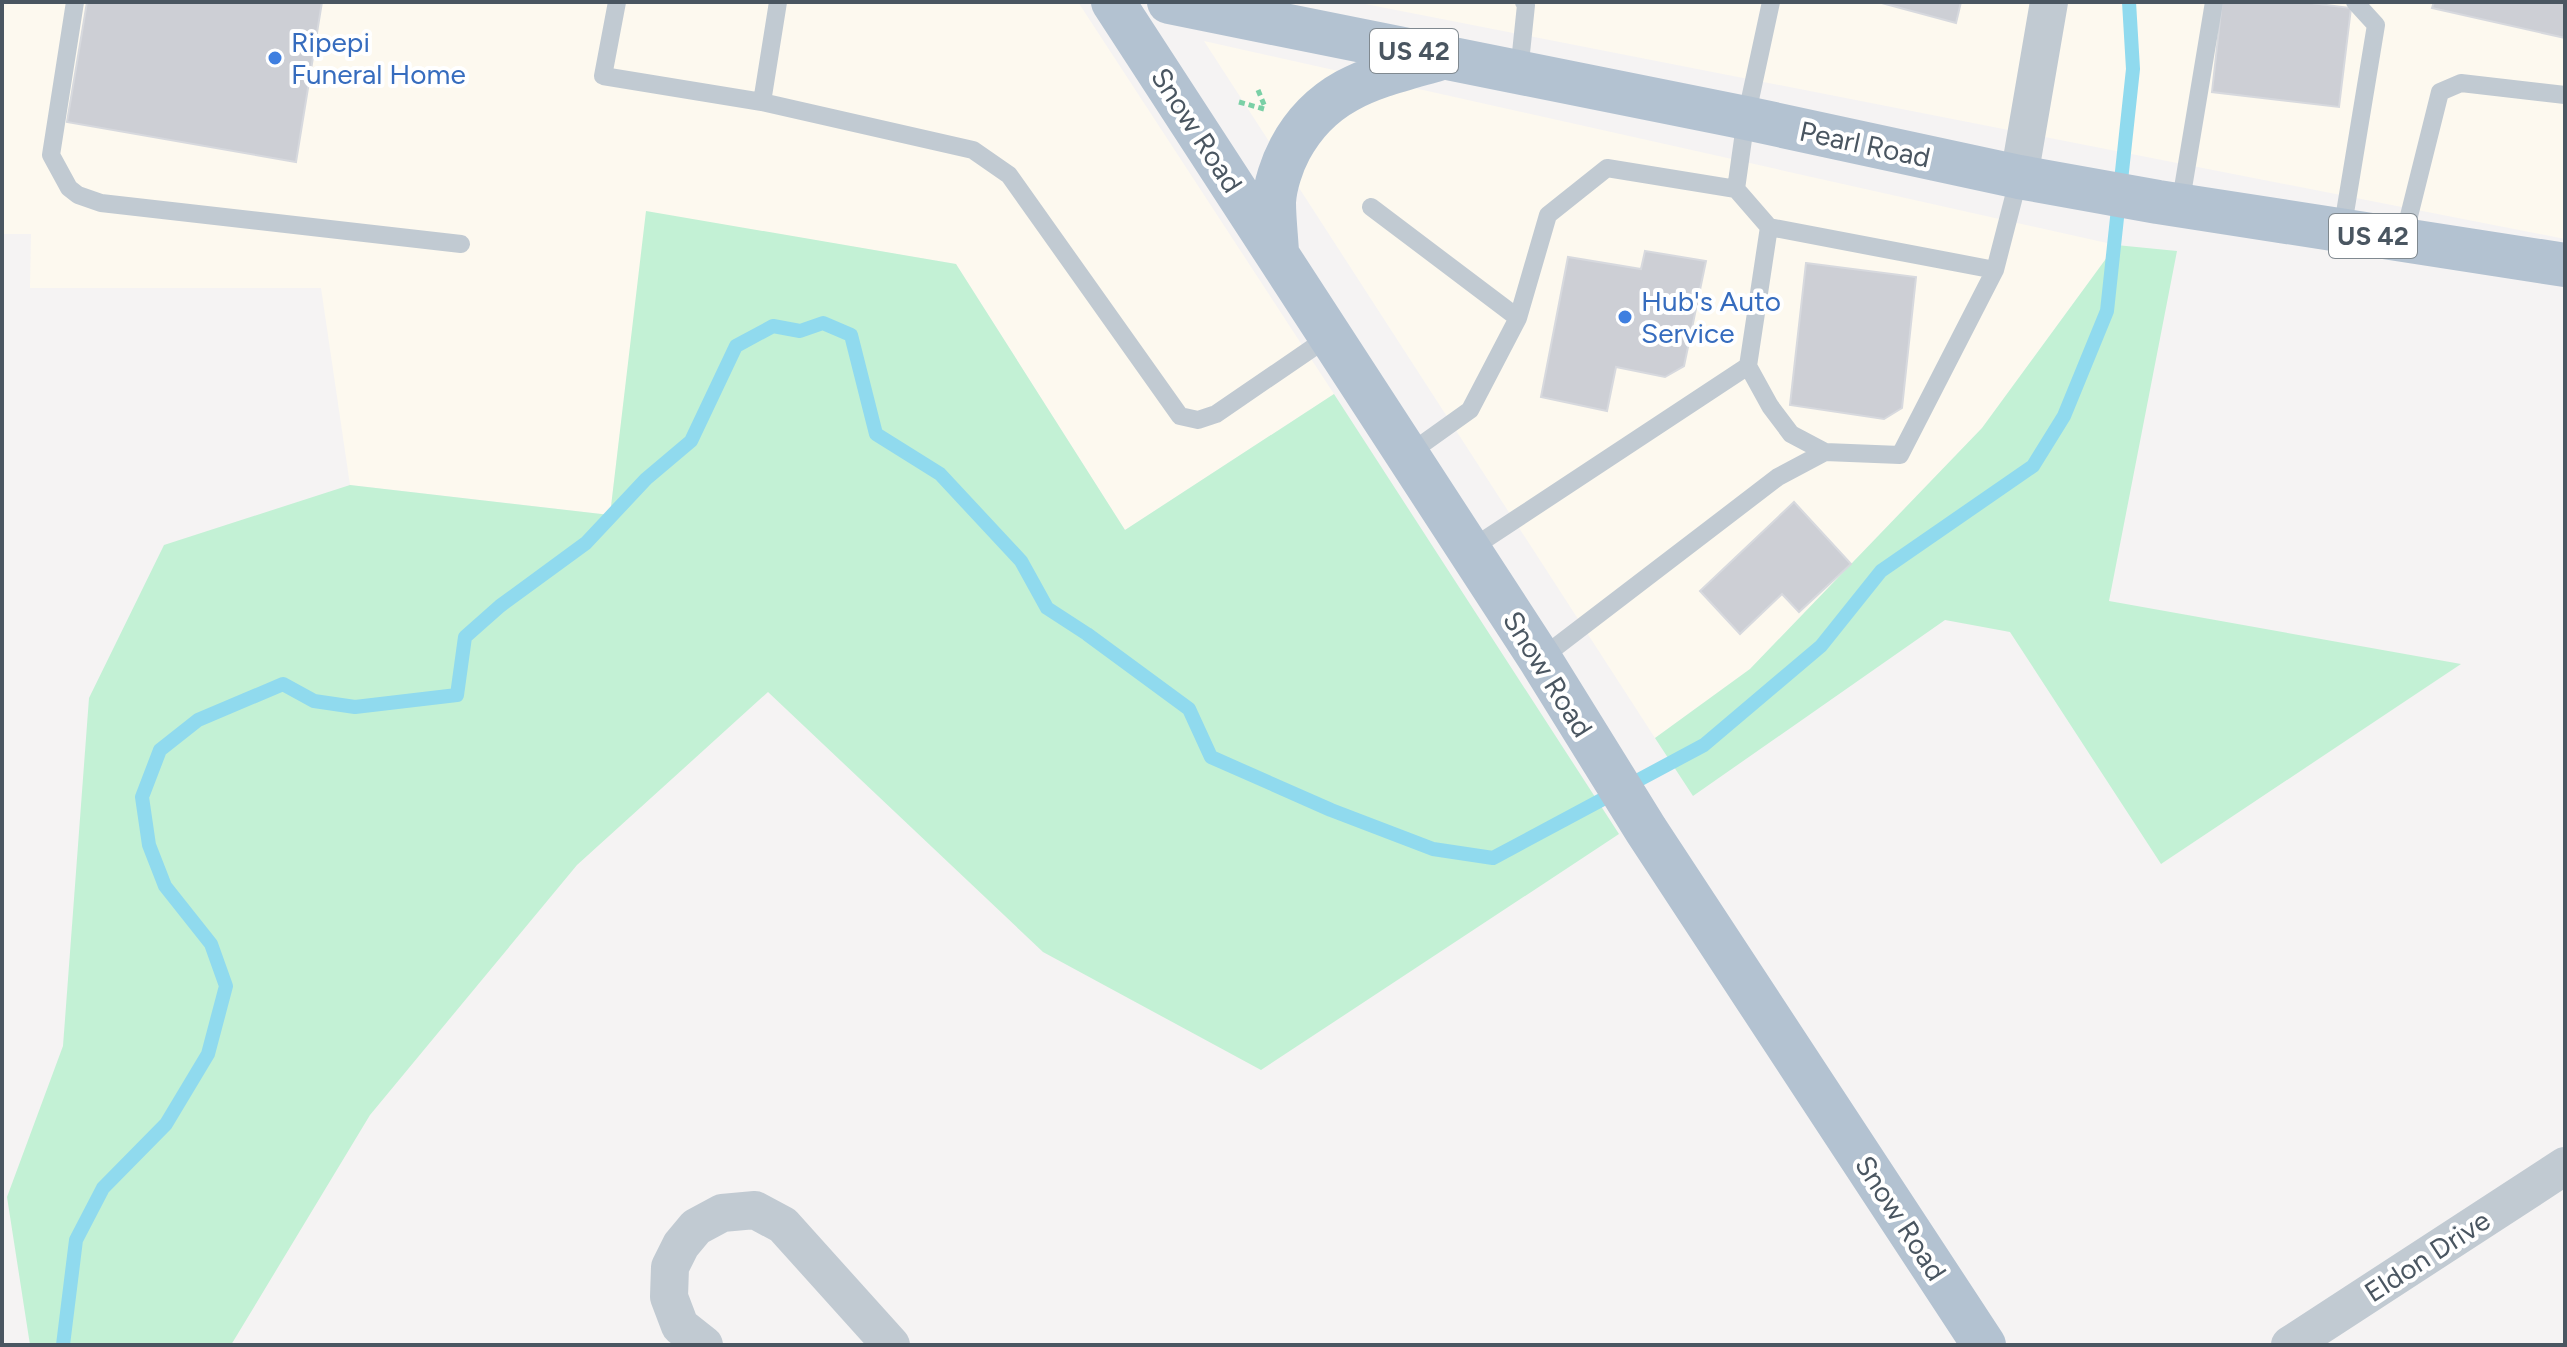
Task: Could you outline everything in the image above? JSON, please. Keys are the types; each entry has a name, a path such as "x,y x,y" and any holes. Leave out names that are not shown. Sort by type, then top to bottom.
{"main road":[{"name":"Snow Road","path":"1113,2 1540,659 1646,830 1984,1345"},
{"name":"Pearl Road","path":"1169,2 1746,118 2019,177 2169,204 2565,265"},
{"path":"1277,252 1274,200 1284,161 1299,132 1321,108 1342,92 1371,78 1445,58"}],"street":[{"path":"2019,177 2049,2"},
{"name":"Eldon Drive","path":"2290,1345 2565,1166"},
{"path":"704,1345 680,1326 669,1297 670,1267 681,1245 696,1227 722,1213 755,1210 783,1225 891,1345"}],"lane":[{"path":"75,2 51,155 69,188 78,195 101,203 461,244"},
{"path":"617,2 603,76 762,102 973,150 1009,175 1180,416 1198,420 1216,414 1330,336"},
{"path":"762,102 778,2"},
{"path":"1519,72 1524,2"},
{"path":"1736,189 1746,118 1771,2"},
{"path":"2169,204 2214,2"},
{"path":"2342,231 2376,25 2355,2"},
{"path":"2403,240 2440,92 2461,83 2565,95"},
{"path":"1407,455 1470,410 1518,318 1548,215 1607,168 1736,189 1769,227 1995,270"},
{"path":"1769,227 1748,366 1770,406 1791,434 1825,452 1900,455 1995,270 2019,177"},
{"path":"1371,207 1518,318"},
{"path":"1469,550 1748,366"},
{"path":"1540,659 1778,477 1825,452"}],"path":[{"path":"1239,102 1265,109"}],"shaded area":[{"path":"2,2 1078,2 1334,394 1125,530 956,264 647,212 610,515 350,485 321,288 30,288 31,234 2,234"},
{"path":"1355,2 2565,2 2565,239"},
{"path":"1204,41 2116,245 1982,428 1750,669 1655,738"}],"green space":[{"path":"646,211 956,264 1125,530 1334,394 1619,834 1261,1070 1043,952 768,692 577,865 370,1115 231,1345 30,1345 7,1197 63,1046 89,698 164,545 350,485 610,515"},
{"path":"2116,245 2177,251 2109,601 2461,664 2161,864 2010,632 1945,620 1693,796 1655,738 1750,669 1982,428"}],"building":[{"path":"87,2 322,2 296,162 67,122"},
{"path":"1878,2 1961,2 1956,23"},
{"path":"2222,2 2303,2 2351,8 2339,107 2212,92"},
{"path":"2434,2 2565,2 2565,38 2432,8"},
{"name":"Hub's Auto Service","path":"1645,251 1706,261 1684,366 1665,377 1616,367 1607,411 1541,397 1568,257 1641,269"},
{"path":"1806,263 1916,277 1902,408 1884,419 1790,405"},
{"path":"1794,502 1851,564 1799,612 1782,594 1740,634 1700,591"}],"waterway":[{"path":"63,1345 76,1240 103,1188 166,1124 208,1054 226,986 211,944 165,886 149,845 142,797 160,750 198,720 283,684 314,701 355,707 457,695 465,637 500,606 586,543 646,479 691,441 736,346 773,326 800,331 823,323 851,335 876,434 940,474 1021,561 1047,608 1189,709 1211,757 1331,810 1433,849 1493,858 1704,745 1821,646 1881,571 2033,466 2064,416 2107,311 2133,69 2129,2"}],"place":[{"name":"Ripepi Funeral Home","path":"275,58"},
{"name":"Hub's Auto Service","path":"1625,317"}]}
